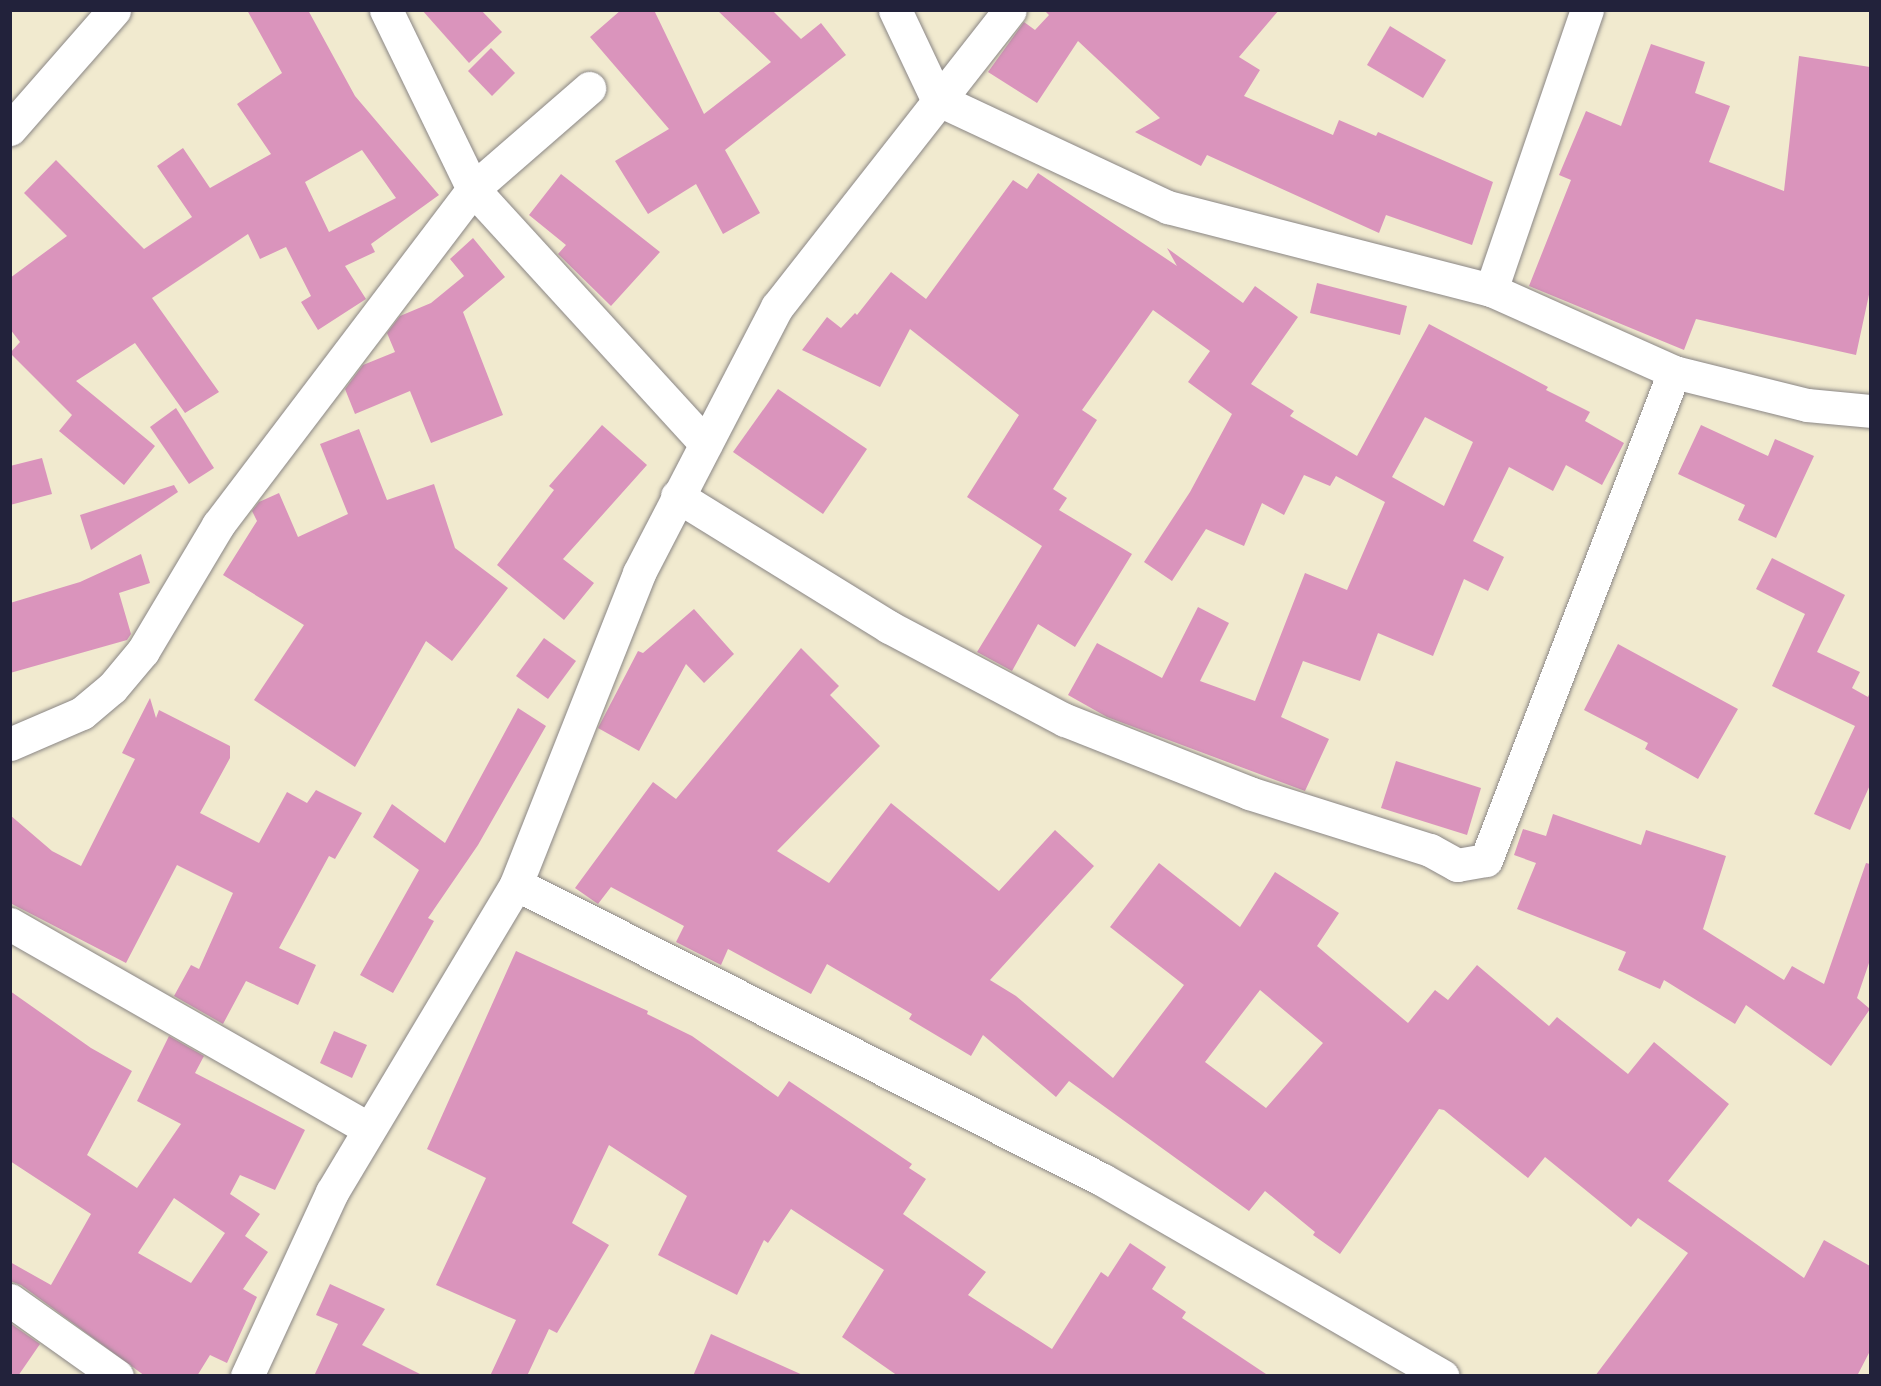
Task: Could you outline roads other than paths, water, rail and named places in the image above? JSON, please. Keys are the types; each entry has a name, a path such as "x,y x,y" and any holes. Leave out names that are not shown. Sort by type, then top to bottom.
{"street":[{"path":"10,129 114,10"},
{"path":"386,10 472,189 706,444"},
{"path":"895,10 937,99 1168,207 1491,290 1674,372 1807,405 1870,411"},
{"path":"247,1376 332,1192 368,1128 516,884 639,573 677,496 777,308 937,99 1010,10"},
{"path":"1491,290 1587,10"},
{"path":"10,744 82,713 112,688 143,651 218,525 472,189 589,88"},
{"path":"677,496 889,627 1065,720 1249,793 1430,850 1456,865 1486,860 1674,372"},
{"path":"516,884 1103,1180 1443,1376"},
{"path":"10,924 368,1128"},
{"path":"10,1300 117,1376"}]}
